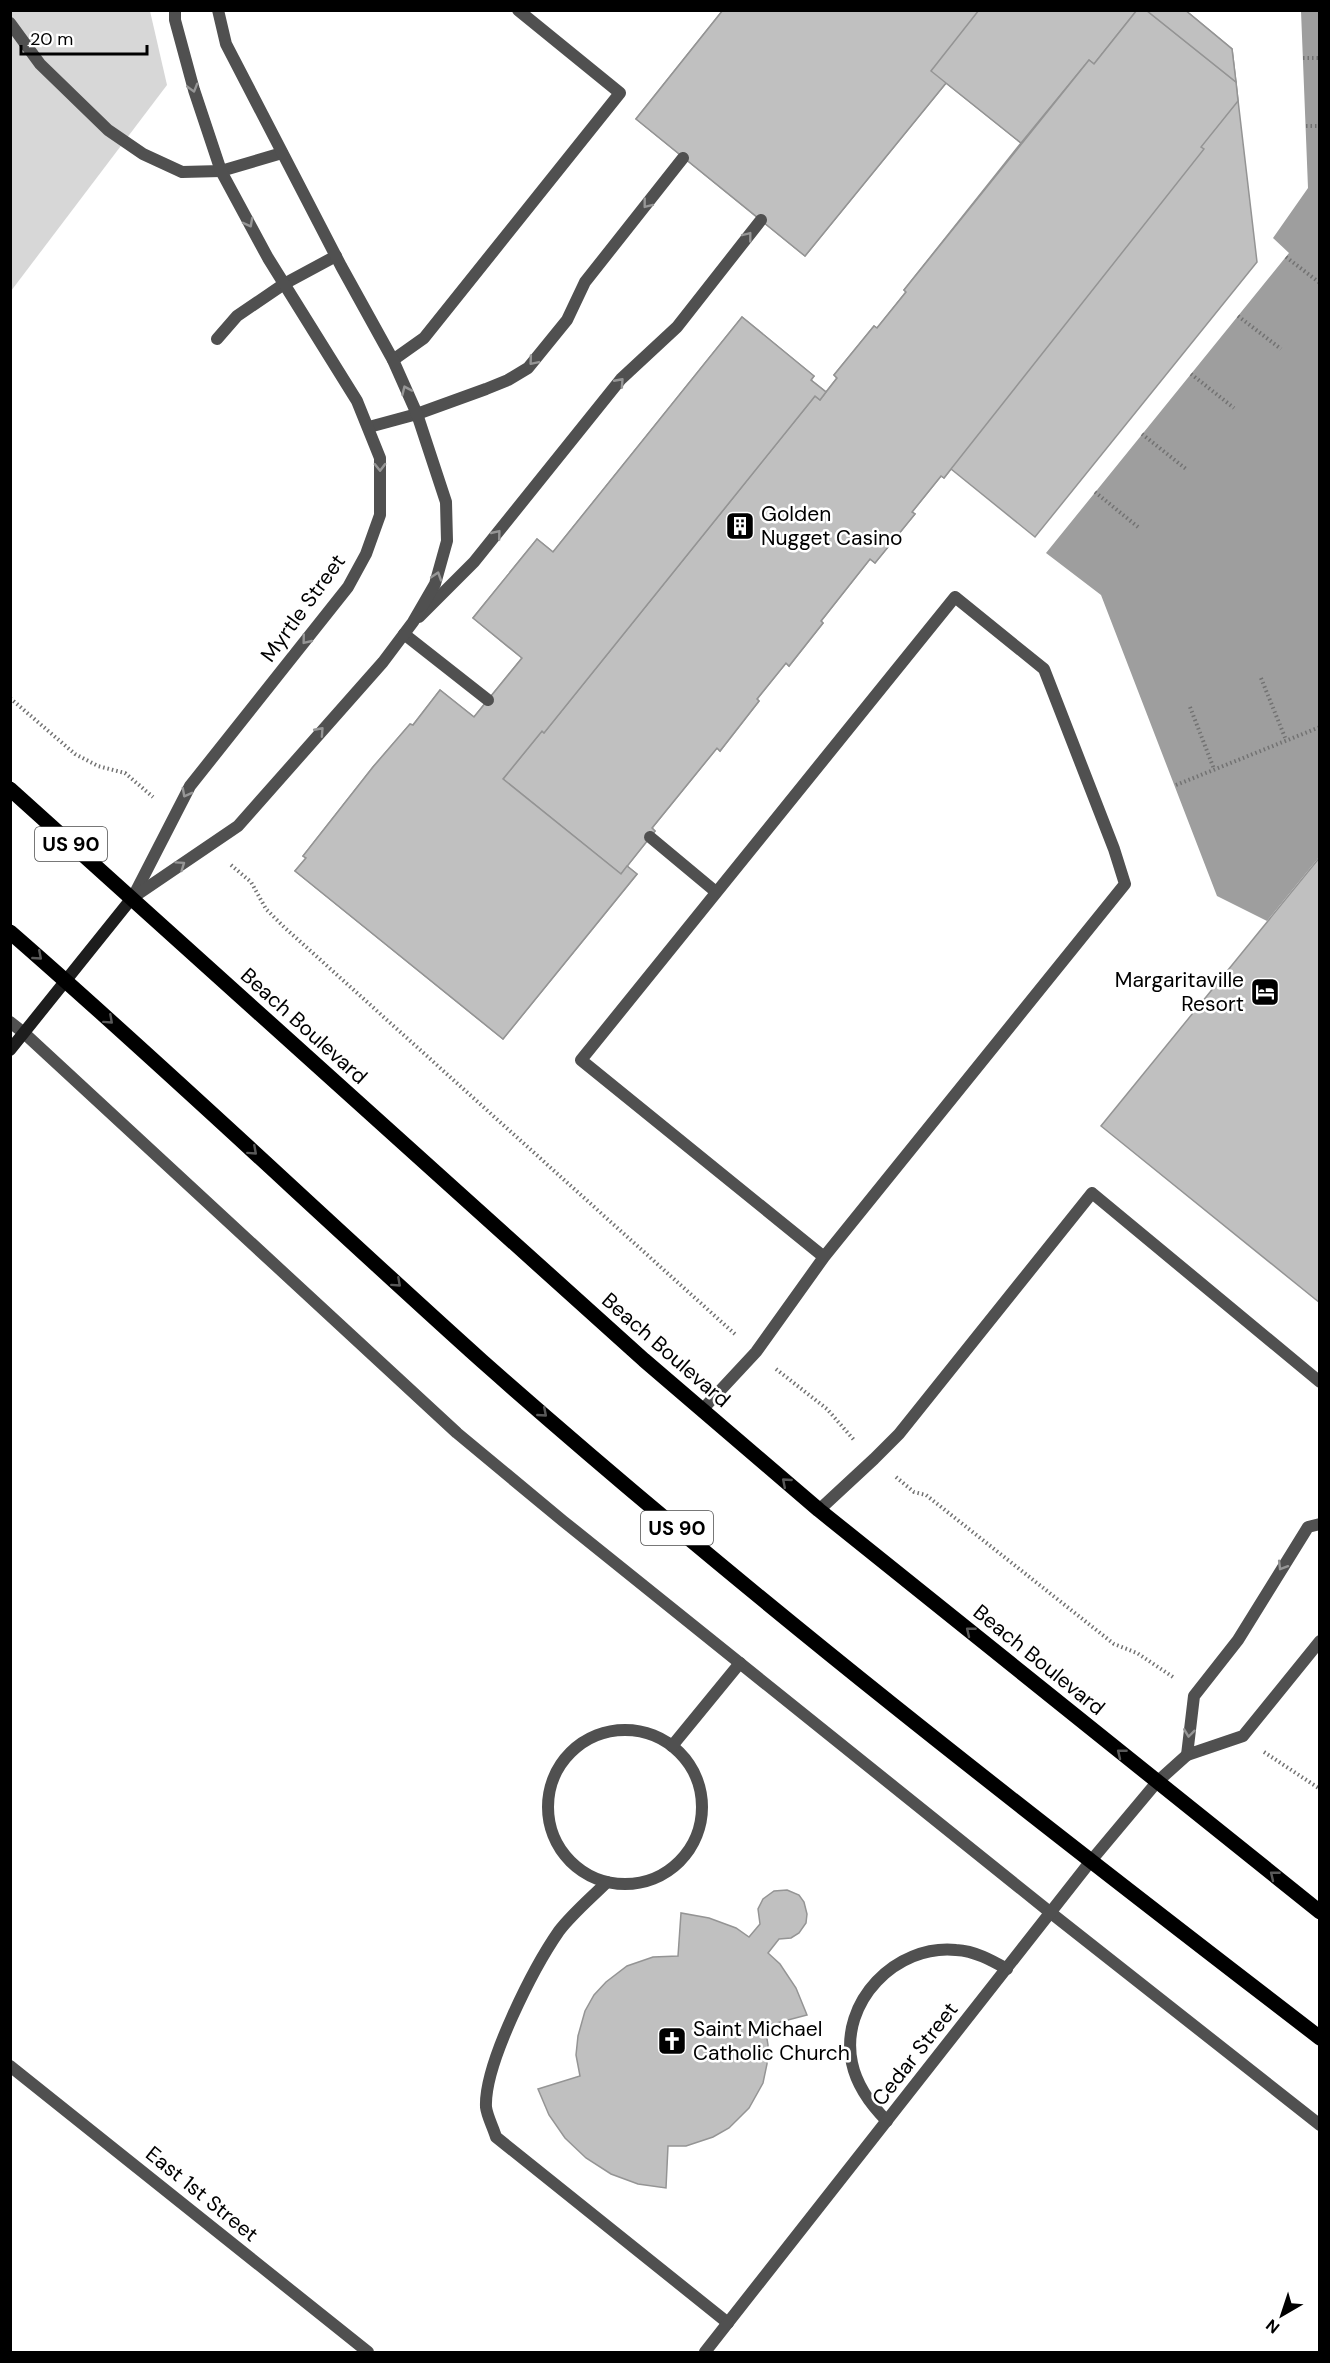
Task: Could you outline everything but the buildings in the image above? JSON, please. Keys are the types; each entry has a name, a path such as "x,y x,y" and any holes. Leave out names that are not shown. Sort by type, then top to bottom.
{"main road":[{"name":"Beach Boulevard","path":"10,789 566,1291 702,1410 819,1510 1320,1912"},
{"name":"Myrtle Street","path":"10,1050 132,898"},
{"name":"US 90","path":"10,932 66,980 483,1361 687,1537 1090,1862 1320,2038"}],"street":[{"name":"Myrtle Street","path":"132,898 190,786 348,587 366,554 380,515 380,458 369,427 357,401 268,258 221,171 194,90 175,20 175,10"},
{"path":"132,898 238,826 383,662 413,622 435,584 447,541 446,502 417,414 393,360 336,256 226,44 218,10"},
{"path":"393,360 424,338 620,93 518,10"},
{"path":"10,23 40,64 108,130 143,154 182,172 221,171 282,153"},
{"path":"369,427 417,414 508,380 528,368 567,320 585,282 683,158"},
{"path":"413,622 474,562 621,379 677,327 761,220"},
{"path":"217,339 237,316 284,284 336,256"},
{"path":"702,1410 756,1352 824,1257 1125,884 1114,849 1044,669 955,597 581,1060 824,1257"},
{"path":"404,634 488,700"},
{"path":"650,837 716,892"},
{"path":"10,1022 457,1433 1051,1913 1320,2125"},
{"path":"819,1510 899,1434 1092,1193 1320,1382"},
{"path":"1320,1524 1308,1527 1238,1640 1194,1696 1187,1755 1243,1736 1320,1641"},
{"path":"672,1746 740,1663"},
{"path":"630,1730 653,1735 672,1746 689,1763 699,1784 703,1807 699,1830 690,1851 673,1868 653,1880 630,1885 607,1882 589,1876 573,1865 561,1850 552,1833 548,1814 549,1795 556,1773 569,1754 586,1740 608,1732 630,1730"},
{"name":"Cedar Street","path":"705,2352 1090,1862 1157,1782 1187,1755"},
{"path":"607,1882 560,1930 533,1973 512,2018 487,2083 486,2109 496,2137 728,2323"},
{"path":"887,2121 871,2105 859,2084 852,2062 851,2039 855,2017 865,1996 882,1974 904,1959 930,1950 957,1950 974,1953 1007,1969"},
{"name":"East 1st Street","path":"10,2066 368,2352"}],"path":[{"path":"1303,58 1320,58"},
{"path":"1306,126 1320,126"},
{"path":"1286,257 1320,283"},
{"path":"1238,316 1281,350"},
{"path":"1191,374 1234,408"},
{"path":"1142,434 1186,469"},
{"path":"1095,492 1138,527"},
{"path":"1261,678 1286,740"},
{"path":"10,698 75,754 98,766 125,772"},
{"path":"1190,707 1214,769"},
{"path":"1176,784 1320,727"},
{"path":"240,873 251,882 266,909 284,927 756,1352 827,1409 845,1431"},
{"path":"914,1492 926,1495 1114,1644 1137,1653 1175,1679"},
{"path":"1275,1760 1320,1789"}],"shaded area":[{"path":"11,11 150,11 167,85 11,291"},
{"path":"1301,11 1320,11 1320,856 1267,921 1217,896 1101,595 1046,553 1289,253 1273,238 1308,188"}],"place":[{"name":"Golden Nugget Casino","path":"740,526"},
{"name":"Margaritaville Resort","path":"1265,992"},
{"name":"Saint Michael Catholic Church","path":"672,2041"}]}
